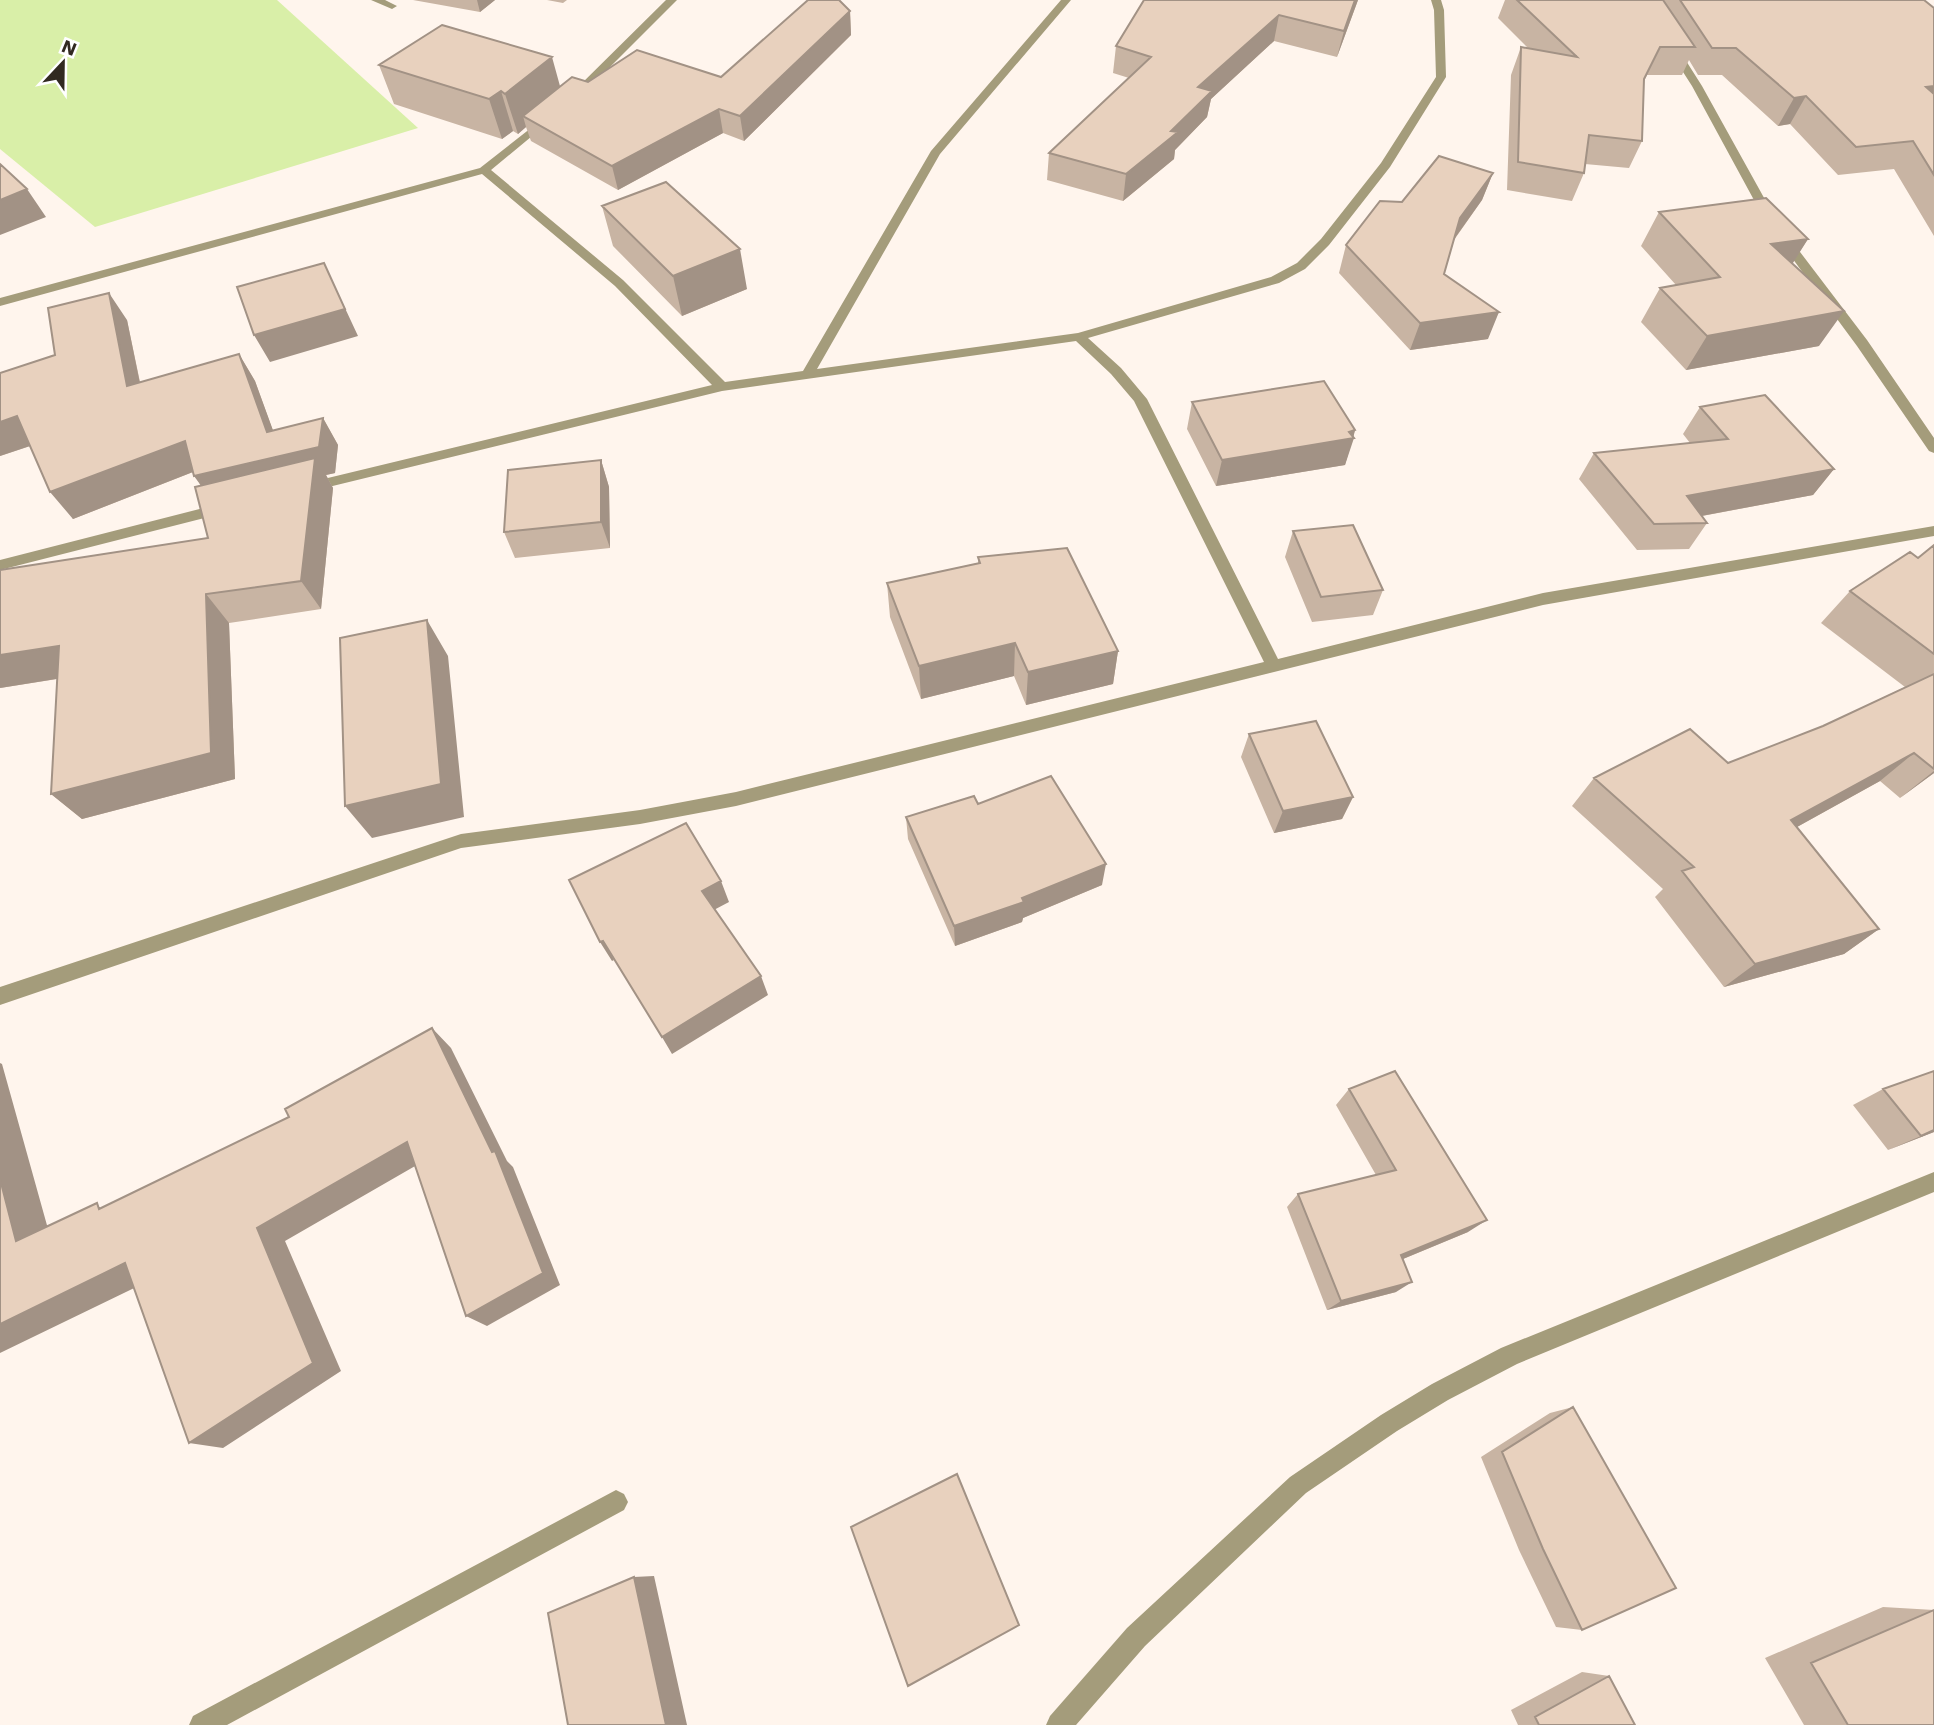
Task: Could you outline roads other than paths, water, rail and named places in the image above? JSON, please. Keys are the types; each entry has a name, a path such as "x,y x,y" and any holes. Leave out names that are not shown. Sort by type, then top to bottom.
{"street":[{"path":"376,0 391,6"},
{"path":"567,102 588,85 672,0"},
{"path":"808,374 935,153 1066,0"},
{"path":"287,492 722,387 1079,337 1275,280 1301,266 1325,242 1385,165 1441,77 1440,10 1436,0"},
{"path":"1663,32 1697,86 1773,224 1862,343 1934,448"},
{"path":"0,302 484,170 557,110"},
{"path":"484,170 619,284 722,387"},
{"path":"1079,337 1116,371 1140,400 1273,664"},
{"path":"0,565 233,505"},
{"path":"0,996 461,841 640,817 736,799 1543,599 1934,531"},
{"path":"1059,1725 1136,1637 1298,1485 1389,1423 1440,1392 1509,1356 1934,1182"},
{"path":"202,1725 616,1502"}]}
